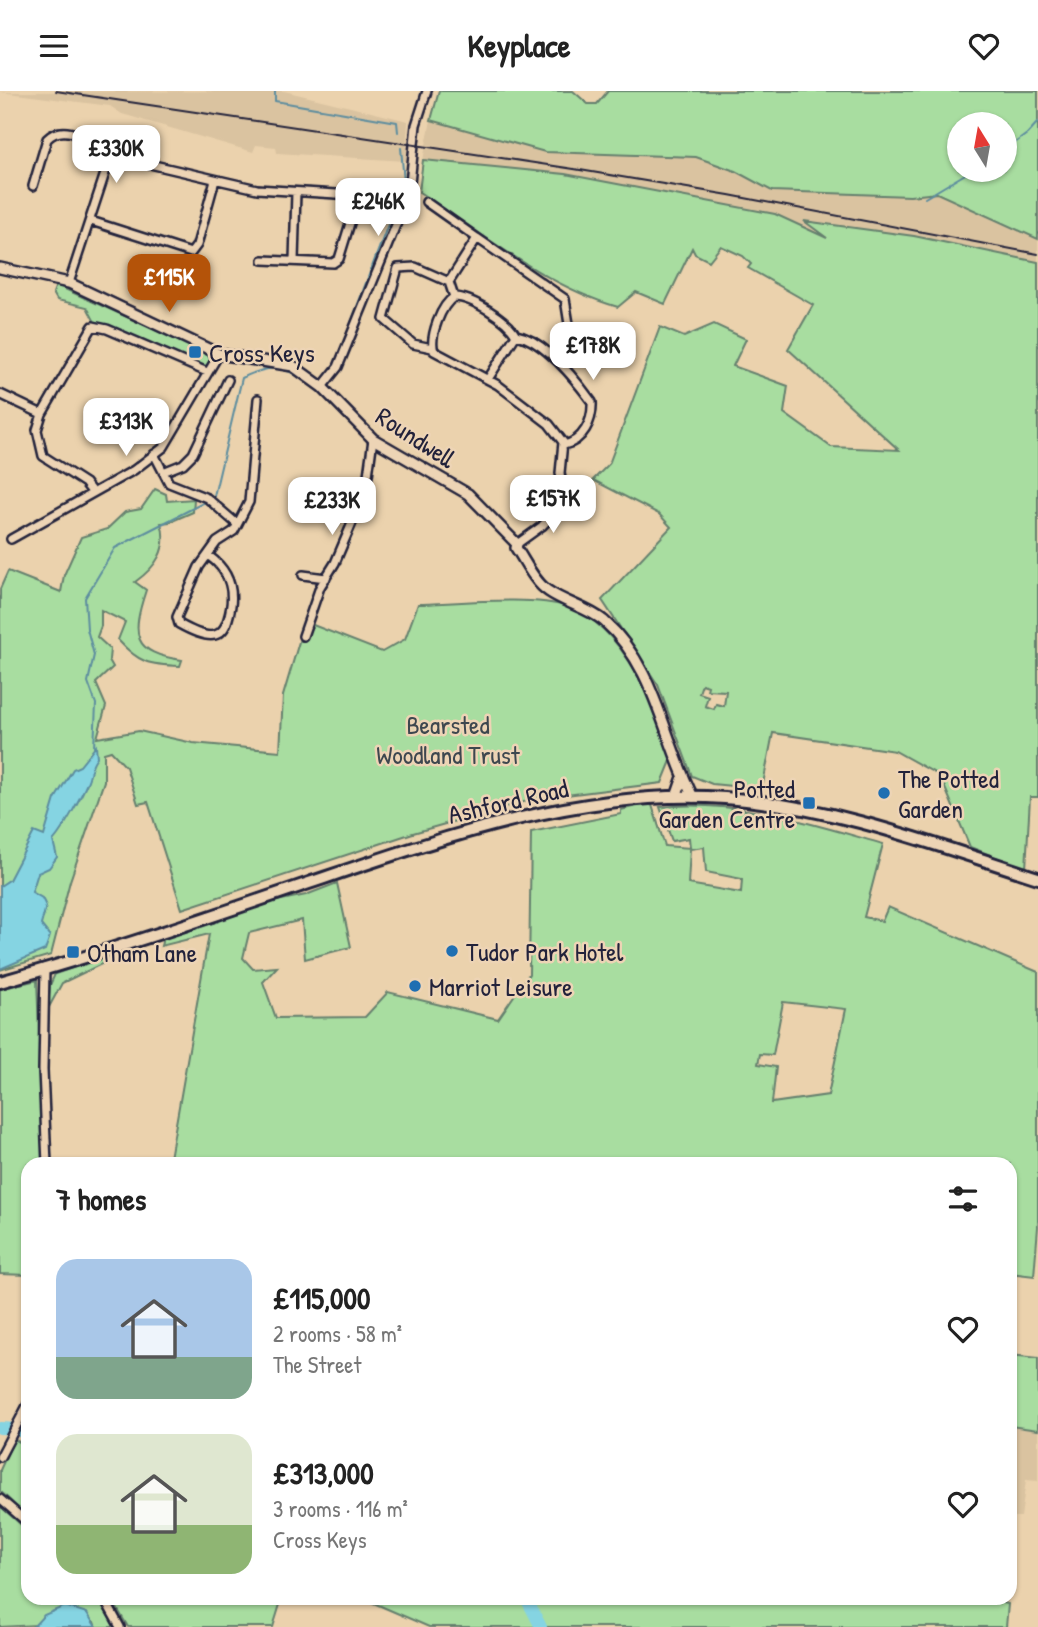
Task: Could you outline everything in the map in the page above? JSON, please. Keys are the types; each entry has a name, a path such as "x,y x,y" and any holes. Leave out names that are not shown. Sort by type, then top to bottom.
{"main road":[{"name":"Ashford Road","path":"0,982 476,830 590,805 676,797 766,803 836,816 1038,879"}],"street":[{"path":"322,387 338,367 409,193 416,125 427,91"},
{"path":"33,186 47,139 59,132 83,136 111,155 257,189 352,195 366,192"},
{"path":"69,283 111,155"},
{"path":"91,221 191,253 197,245 215,180"},
{"path":"294,261 296,192"},
{"path":"262,260 333,263 339,259 355,207 352,195"},
{"path":"426,202 565,299 572,343 565,368"},
{"path":"449,282 477,238"},
{"path":"454,297 449,282 420,268 401,266 383,314 386,322 407,340 424,349 432,348 444,359 488,379 560,435 564,445 560,473 565,502 546,523 517,544"},
{"name":"Roundwell","path":"0,268 69,283 219,354 293,366 322,387 373,439 468,494 517,544 516,548 545,590 604,621 636,660 662,711 683,777 693,797"},
{"path":"454,297 473,303 510,327 516,335 526,338 565,368 590,399 593,407 580,438 564,445"},
{"path":"432,348 443,309 454,297"},
{"path":"92,492 85,483 43,456 37,430 42,414 93,326 107,329 207,372"},
{"path":"488,379 516,335"},
{"path":"11,539 134,470 164,447 219,354"},
{"path":"163,473 183,464 193,454 228,380"},
{"path":"0,394 42,414"},
{"path":"209,556 224,569 233,591 226,627 219,635 211,636 179,624 177,617 191,582 217,542 234,531 249,502 258,399"},
{"path":"303,636 320,587 356,520 366,490 373,439"},
{"path":"154,454 169,483 207,498 237,524"},
{"path":"303,575 326,578"},
{"path":"676,797 683,777"},
{"path":"45,968 43,1070 47,1157"},
{"path":"0,1457 21,1419"},
{"path":"0,1499 21,1517"},
{"path":"108,1605 120,1627"}],"shaded area":[{"path":"284,91 408,121 406,161 277,153 276,147 256,145 253,152 122,114 110,106 0,92"},
{"path":"431,120 545,152 696,157 735,171 772,191 910,196 937,193 1038,239 1038,263 833,240 775,214 423,160"},
{"path":"1017,1427 1038,1430 1038,1481 1026,1480 1021,1517 1017,1517"}],"green space":[{"path":"439,91 573,91 588,104 597,104 608,91 1038,91 1038,239 937,193 910,196 772,191 735,171 696,157 545,152 431,120"},
{"path":"423,160 565,174 775,214 827,238 804,221 914,236 1038,262 1038,797 1030,797 1026,869 970,847 940,776 895,751 773,733 762,789 712,784 692,776 658,685 602,600 671,527 659,514 593,480 609,464 660,327 684,337 714,324 746,339 733,366 788,386 784,413 831,447 899,450 788,349 813,305 748,268 751,264 743,256 721,246 709,261 695,254 692,248 665,304 636,292 618,307 591,298 540,272 419,192","holes":["702,684 708,686 707,690 726,691 724,706 716,704 714,709 705,706 708,696 699,693"]},
{"path":"56,285 207,353 211,361 205,368 199,367 110,327 96,324 87,307 57,300 53,293"},
{"name":"Bearsted Woodland Trust","path":"155,489 166,494 167,501 194,499 193,512 161,523 163,541 159,557 135,582 146,590 138,619 138,630 145,647 165,657 182,660 180,666 169,666 145,661 132,654 118,640 125,622 101,610 101,626 97,637 110,649 109,660 113,667 96,683 106,706 97,738 139,731 193,743 280,751 283,696 301,635 306,636 313,625 382,652 405,639 418,604 536,601 568,607 588,617 621,649 646,691 673,756 662,783 534,799 413,833 182,909 148,802 138,804 126,767 111,751 104,753 104,781 70,881 51,955 0,970 0,589 8,571 61,592 64,575 81,537 107,529 125,512 141,509"},
{"path":"651,802 665,846 690,848 689,838 672,841 660,807 689,805 717,806 773,815 883,844 864,917 882,921 888,907 1038,972 1038,1227 1034,1276 1017,1274 1017,1157 170,1157 209,934 161,946 163,938 262,904 306,895 337,883 351,947 305,959 302,920 249,933 243,958 253,969 277,967 263,982 276,1018 365,1017 388,992 498,1019 529,974 531,832 621,814 621,810","holes":["704,847 706,872 742,879 741,893 688,884 690,849","783,1002 846,1009 828,1095 772,1103 776,1067 758,1064 760,1054 773,1055"]},
{"path":"118,952 114,958 62,983 48,1009 50,985 55,974"},
{"path":"37,980 44,1157 21,1157 21,1275 0,1274 0,989"},
{"path":"1017,1356 1038,1358 1038,1430 1017,1427"},
{"path":"14,1439 21,1443 21,1510 0,1491 0,1470"},
{"path":"0,1506 21,1525 21,1605 102,1605 115,1627 96,1627 94,1622 0,1627"},
{"path":"115,1605 280,1605 273,1627 128,1627"},
{"path":"378,1605 1008,1605 1006,1627 429,1627"}],"water":[{"path":"96,746 97,757 87,783 53,841 57,857 49,868 38,873 32,892 42,898 46,906 41,925 50,936 45,950 0,969 0,886 9,880 34,832 44,836 55,799 73,769 80,766"},
{"path":"65,1606 87,1613 96,1627 33,1627 44,1615"}],"waterway":[{"path":"275,91 275,101 397,122 398,132"},
{"path":"1017,141 1038,122"},
{"path":"335,365 404,182 401,148"},
{"path":"925,198 952,182"},
{"path":"210,499 214,496 242,378 267,369 282,369 305,381"},
{"path":"94,748 96,704 88,682 94,655 87,629 85,598 115,548 205,502"},
{"path":"0,1428 21,1431"},
{"path":"530,1605 541,1627"}],"railway":[{"path":"56,91 574,169 729,195 1038,254"}],"place":[{"name":"Cross Keys","path":"195,352"},
{"name":"The Potted Garden","path":"884,793"},
{"name":"Potted Garden Centre","path":"809,803"},
{"name":"Tudor Park Hotel","path":"452,951"},
{"name":"Otham Lane","path":"73,952"},
{"name":"Marriot Leisure","path":"415,986"}]}
